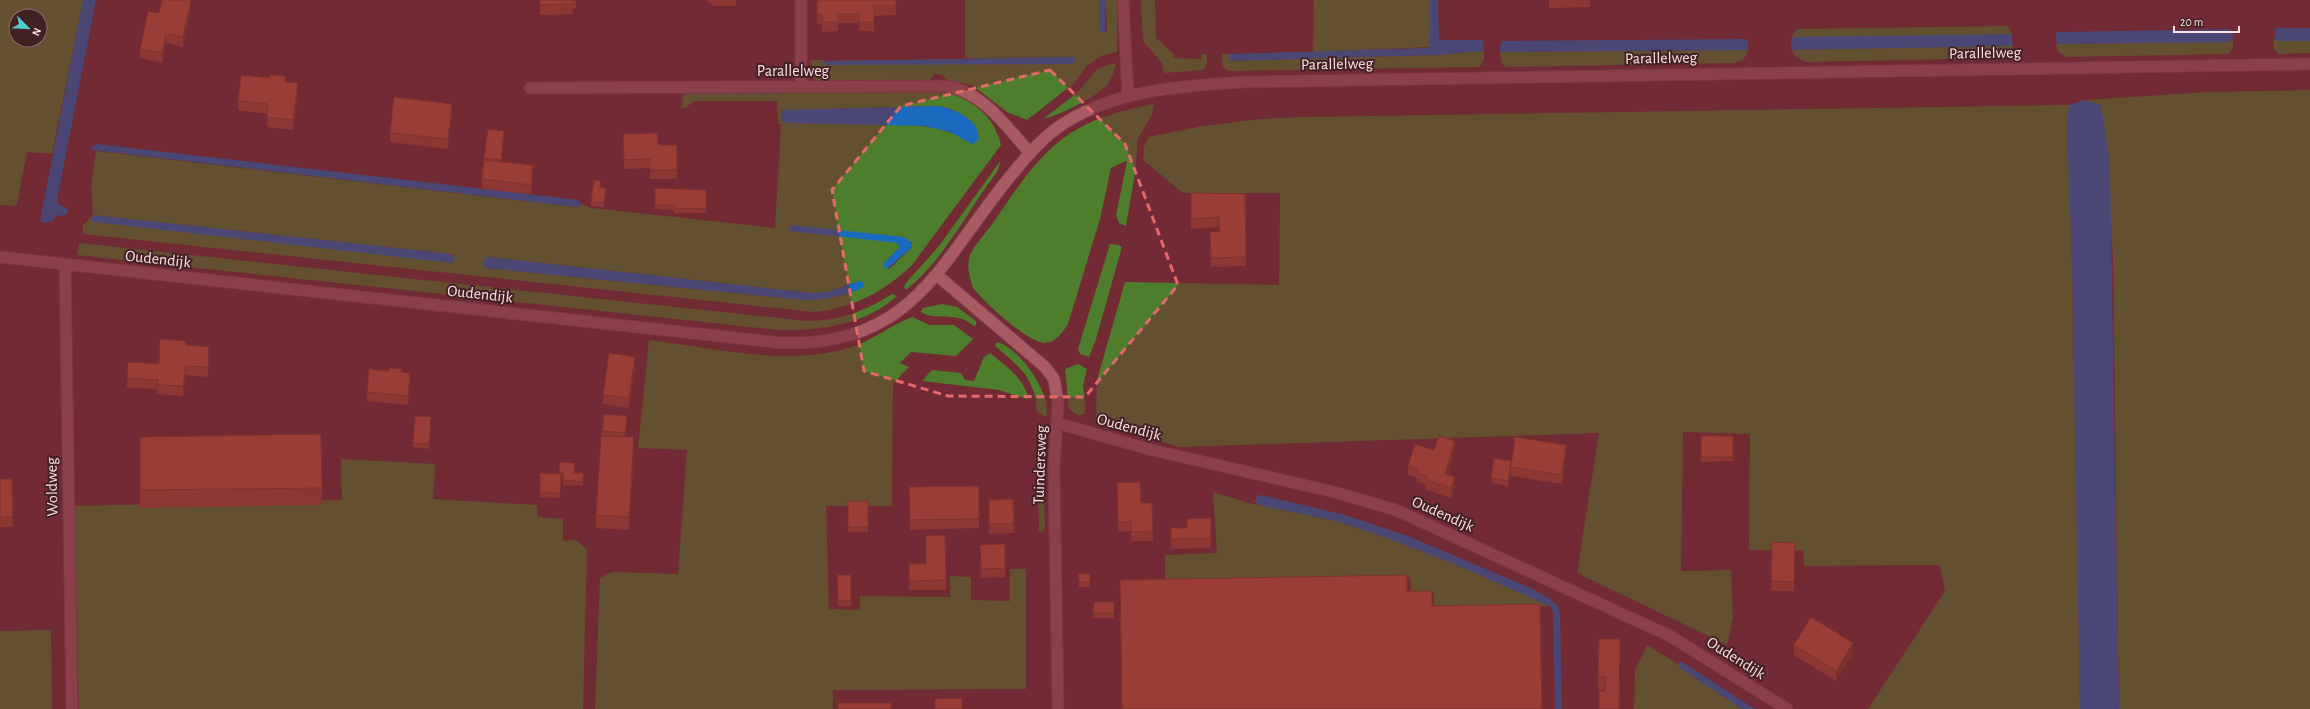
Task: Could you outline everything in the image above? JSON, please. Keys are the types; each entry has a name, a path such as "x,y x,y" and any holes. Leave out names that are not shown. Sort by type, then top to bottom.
{"street":[{"path":"801,0 801,87"},
{"path":"1123,0 1128,96"},
{"name":"Parallelweg","path":"938,276 1002,187 1030,153 1065,122 1097,106 1128,96 1186,86 1243,82 2310,64"},
{"name":"Parallelweg","path":"530,88 946,86 961,88 980,99 1030,153"},
{"name":"Oudendijk","path":"0,257 798,343 832,340 869,328 908,305 938,276"},
{"name":"Woldweg","path":"65,264 72,709"},
{"name":"Tuindersweg","path":"938,276 1050,373 1057,393 1054,468 1058,709"},
{"name":"Oudendijk","path":"1057,423 1152,450 1334,492 1396,510 1670,636 1787,709"}],"highlighted area":[{"path":"1050,70 1125,144 1178,285 1085,397 948,396 864,371 832,190 901,106"}],"green space":[{"path":"0,0 83,0 52,154 27,152 17,204 14,206 0,205"},
{"path":"965,0 1099,0 1100,31 1107,31 1106,0 1117,0 1117,52 1101,56 1088,65 1073,84 1027,120 1007,112 972,85 948,80 942,75 934,74 930,80 819,82 813,78 811,60 1074,57 965,58"},
{"path":"1141,0 1155,0 1156,38 1174,54 1173,58 1201,59 1201,54 1207,54 1207,64 1204,70 1164,73 1162,63 1143,41"},
{"path":"1314,0 1429,0 1430,47 1313,52"},
{"path":"2008,26 2013,36 1794,37 1791,39 1796,29"},
{"path":"2274,39 2277,41 2310,41 2310,53 2278,54 2274,49"},
{"path":"2233,40 2233,48 2228,54 2066,57 2058,52 2056,44 2229,42"},
{"path":"2013,45 2010,54 2004,58 1806,62 1795,56 1791,48 1794,50"},
{"path":"1748,48 1747,54 1744,58 1739,62 1732,63 1506,67 1501,62 1500,52 1747,50"},
{"path":"1484,51 1484,60 1479,67 1228,71 1223,67 1222,54 1229,54 1229,61 1434,55"},
{"path":"1116,63 1109,83 1099,92 1066,111 1043,119 1077,93 1098,68"},
{"path":"2310,90 2310,709 2119,709 2113,256 2101,105 2084,100 2209,92"},
{"path":"940,91 961,98 979,109 993,124 1001,145 912,265 901,275 879,291 867,297 842,307 814,312 83,234 83,225 93,215 91,185 96,151 575,207 580,206 581,204 592,208 775,228 781,124 778,124 777,101 693,101 686,108 681,108 683,95 687,93","holes":["937,106 961,114 973,125 972,144 960,136 937,128 912,125 786,123 781,119 781,111","93,215 451,254 455,256","895,242 912,242 912,247 889,269 884,263 899,248 899,244","488,257 810,293 828,292 859,281 862,287 834,297 804,300 486,268 484,260"]},
{"path":"1154,104 1152,114 1138,139 1135,173 1126,226 1119,223 1116,215 1126,161 1111,168 1100,219 1068,324 1056,339 1045,343 1037,341 1007,321 973,288 968,268 970,255 1031,169 1054,146 1081,127 1098,119 1126,110"},
{"path":"2069,105 2067,126 2072,264 2080,709 1868,709 1945,591 1940,565 1804,566 1803,550 1749,550 1750,434 1683,432 1681,571 1731,570 1733,618 1727,645 1577,573 1599,433 1179,447 1096,420 1097,380 1125,282 1279,285 1280,193 1183,193 1143,160 1144,147 1148,137 1198,127 1260,119 1307,117"},
{"path":"1001,160 997,172 955,234 920,278 906,290 904,287 905,284 939,246"},
{"path":"79,243 807,321 818,321 841,317 862,310 892,294 897,296 885,306 856,320 825,327 778,330 77,255"},
{"path":"1110,244 1119,245 1122,247 1096,339 1089,357 1080,354 1078,349"},
{"path":"942,304 957,307 976,321 976,325 974,326 960,318 934,316 921,312 923,308"},
{"path":"912,317 930,325 954,325 973,339 956,356 911,352 900,363 909,367 893,384 892,506 826,506 829,609 860,610 860,596 950,597 950,576 971,577 971,600 1010,601 1010,569 1026,569 1026,689 833,690 833,709 595,709 600,578 612,572 678,574 687,450 638,448 649,340 725,351 777,356 827,353 860,344"},
{"path":"997,342 1006,346 1015,353 1032,373 1044,397 1047,408 1046,417 1037,412 1033,390 1025,374 1012,360 995,346"},
{"path":"990,353 1019,379 1027,392 1029,400 999,390 922,381 932,370 961,373 965,380 974,381 984,357"},
{"path":"1078,364 1087,369 1083,386 1086,407 1084,414 1079,416 1069,409 1065,369"},
{"path":"1042,424 1047,427 1044,478 1045,529 1042,533 1039,531 1037,429"},
{"path":"341,459 435,464 433,499 537,505 538,517 563,519 563,541 576,540 587,549 583,709 79,709 73,506 342,500"},
{"path":"1213,492 1249,503 1331,520 1374,533 1452,563 1550,606 1434,608 1434,593 1411,593 1410,577 1165,580 1165,555 1217,553"},
{"path":"51,630 52,709 0,709 0,631"},
{"path":"1647,645 1678,664 1680,668 1742,709 1634,709 1635,670"}],"water":[{"path":"83,0 96,0 57,200 59,205 66,207 68,212 64,216 57,215 53,221 43,223 40,221"},
{"path":"1099,0 1106,0 1105,33 1100,31"},
{"path":"1429,0 1438,0 1439,40 1483,40 1484,51 1434,55 1229,61 1229,54 1428,48 1430,47"},
{"path":"2276,28 2310,28 2310,41 2277,41 2274,39"},
{"path":"2229,29 2232,32 2233,40 2229,42 2058,44 2056,42 2056,34 2058,32"},
{"path":"2011,34 2013,45 2011,46 1793,50 1791,48 1791,39 1794,37"},
{"path":"1746,39 1748,41 1748,50 1500,52 1501,41"},
{"path":"1074,57 1076,61 1072,64 825,65 824,61"},
{"path":"2084,100 2101,105 2110,163 2119,709 2080,709 2072,264 2067,126 2069,105"},
{"path":"937,106 958,112 971,121 976,127 978,141 972,144 950,132 925,126 786,123 781,119 781,113 784,110"},
{"path":"96,144 578,200 581,204 580,206 575,207 93,150 91,147"},
{"path":"93,215 451,254 455,259 452,263 94,222 91,221"},
{"path":"790,225 904,237 912,243 912,247 887,269 884,267 884,263 899,248 898,243 789,231"},
{"path":"487,257 810,293 828,292 859,281 864,283 863,287 842,296 827,299 804,300 486,268 482,264"},
{"path":"1261,495 1345,515 1408,536 1531,588 1550,599 1558,606 1560,614 1562,709 1555,709 1553,612 1550,606 1452,563 1374,533 1331,520 1259,505 1255,502 1257,496"},
{"path":"1681,661 1755,709 1742,709 1680,668 1678,664"}],"building":[{"path":"162,0 191,0 183,37 166,34 162,53 140,49 148,11 159,13"},
{"path":"540,0 573,0 573,4 540,5"},
{"path":"817,0 896,0 896,6 874,6 874,22 859,22 859,14 838,14 838,22 822,22 822,14 817,14"},
{"path":"241,75 270,78 270,75 285,76 285,82 298,83 293,120 267,117 268,104 238,101"},
{"path":"394,97 452,104 448,139 390,133"},
{"path":"488,129 504,131 501,160 484,158"},
{"path":"657,133 658,145 677,145 677,170 650,170 650,159 624,160 623,134"},
{"path":"484,160 533,165 531,185 482,179"},
{"path":"594,180 601,181 600,188 606,188 604,203 591,201"},
{"path":"655,188 706,190 706,209 674,208 674,205 655,205"},
{"path":"1191,193 1245,194 1246,257 1211,258 1210,232 1220,232 1219,217 1191,219"},
{"path":"160,339 186,341 186,345 209,347 208,367 186,366 183,386 157,385 158,380 127,378 128,362 159,364"},
{"path":"609,353 635,357 629,398 603,395"},
{"path":"389,368 402,369 401,372 410,373 408,396 367,392 369,369 389,371"},
{"path":"604,414 627,416 625,433 602,431"},
{"path":"415,416 431,417 429,444 413,443"},
{"path":"321,434 322,488 140,490 140,437"},
{"path":"601,436 634,437 629,517 596,515"},
{"path":"1439,436 1455,441 1445,474 1455,477 1451,488 1426,480 1427,476 1417,473 1418,469 1408,466 1415,444 1434,450"},
{"path":"1701,436 1733,436 1733,457 1701,457"},
{"path":"1515,437 1566,445 1562,475 1511,467"},
{"path":"1494,458 1511,461 1508,481 1491,478"},
{"path":"560,462 575,463 574,473 583,473 583,482 563,480 563,472 559,472"},
{"path":"540,473 561,474 560,493 540,492"},
{"path":"0,479 12,479 13,517 0,517"},
{"path":"1140,482 1141,503 1152,503 1153,531 1131,532 1131,522 1118,522 1117,483"},
{"path":"979,486 979,519 910,520 909,487"},
{"path":"1013,499 1014,524 989,524 989,500"},
{"path":"848,501 868,501 868,527 848,527"},
{"path":"1211,518 1211,539 1171,539 1171,528 1187,528 1187,519"},
{"path":"945,535 946,580 909,581 909,564 926,564 926,536"},
{"path":"1772,542 1795,543 1794,582 1771,581"},
{"path":"1005,544 1005,568 981,569 980,545"},
{"path":"1078,574 1090,574 1090,582 1079,582"},
{"path":"837,575 851,575 851,601 838,601"},
{"path":"1407,575 1407,591 1432,591 1432,606 1540,604 1542,709 1122,709 1120,580"},
{"path":"1094,602 1114,602 1114,613 1093,613"},
{"path":"1811,617 1853,643 1836,671 1794,645"},
{"path":"1599,639 1620,639 1619,709 1599,709 1599,691 1605,691 1606,677 1598,676"},
{"path":"962,698 962,709 935,709 935,699"},
{"path":"838,703 891,703 891,709 838,709"}]}
